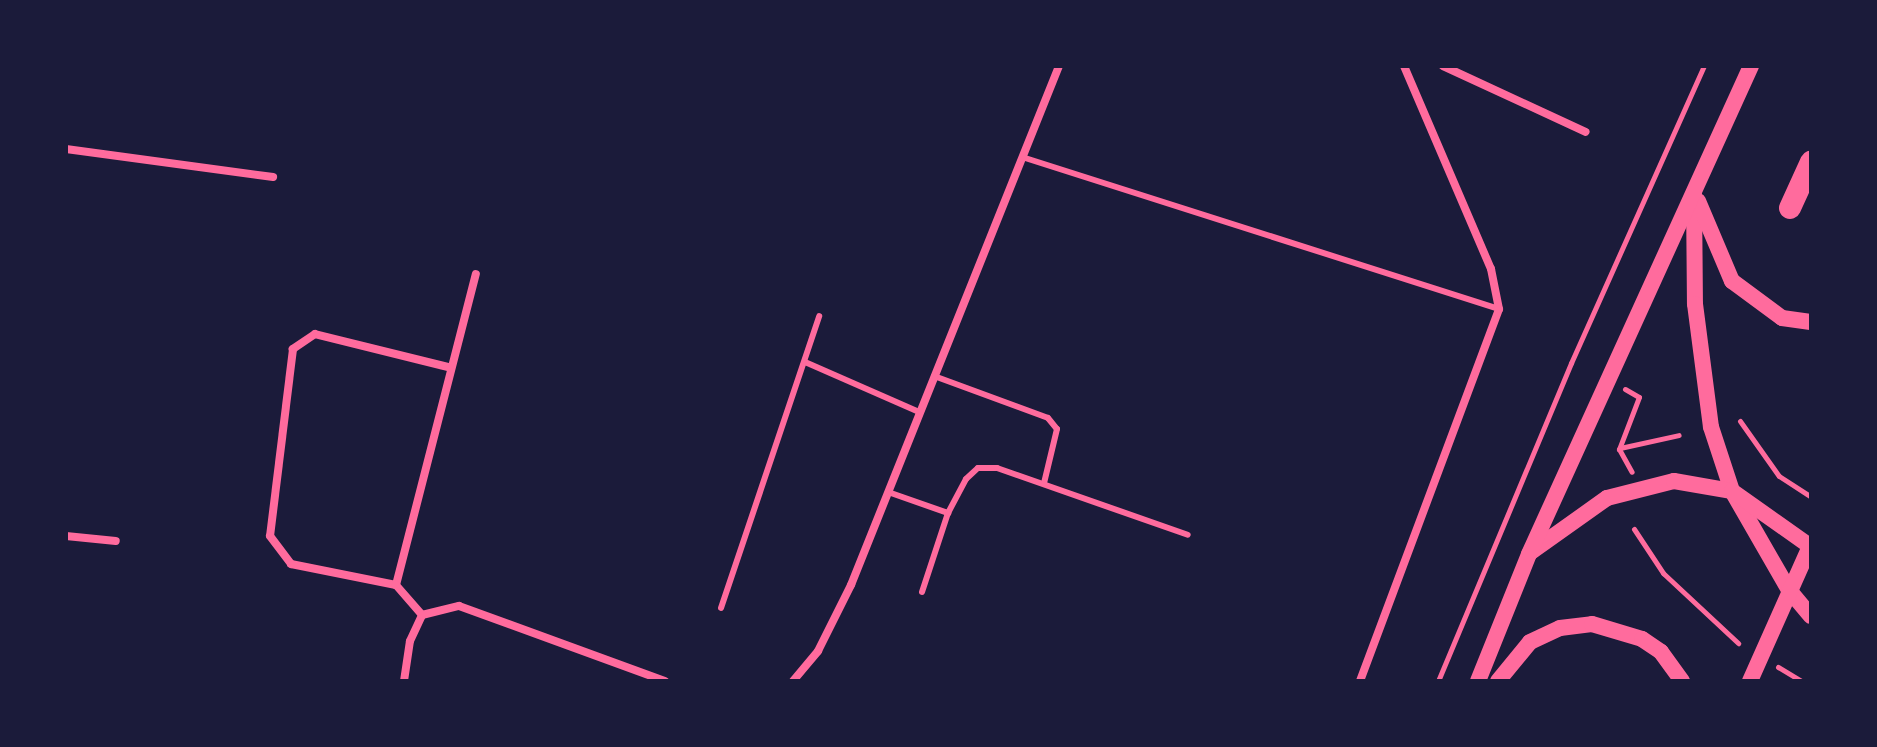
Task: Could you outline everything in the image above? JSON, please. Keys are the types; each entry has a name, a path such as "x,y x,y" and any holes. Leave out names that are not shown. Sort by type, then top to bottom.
{"highway":[{"path":"1790,208 1811,162"}],"main road":[{"path":"1478,681 1529,554 1751,66"},
{"path":"1694,189 1732,281 1782,318 1811,322"},
{"path":"1694,189 1700,356 1711,427 1732,491 1789,590 1811,616"},
{"path":"1529,554 1580,513 1641,487 1674,481 1732,491 1811,546 1750,681"},
{"path":"1498,681 1530,642 1560,628 1592,624 1642,639 1661,652 1682,681"}],"street":[{"path":"793,681 835,619 1059,66"},
{"path":"1360,681 1499,309 1491,269 1404,66"},
{"path":"1443,66 1586,132"},
{"path":"66,149 273,177"},
{"path":"396,585 448,367 476,274"},
{"path":"422,615 396,585 291,564 277,552 271,518 293,349 315,334 448,367"},
{"path":"66,536 116,541"},
{"path":"422,615 459,606 665,681"},
{"path":"404,681 410,641 422,615"}],"lane":[{"path":"1022,157 1499,309"},
{"path":"721,608 819,316"},
{"path":"805,362 919,412"},
{"path":"934,376 1048,418 1057,429 1044,483"},
{"path":"922,592 948,513 966,479 978,468 997,468 1188,535"},
{"path":"888,492 948,513"}],"path":[{"path":"1438,681 1571,363 1704,66"},
{"path":"1619,449 1639,397 1621,387"},
{"path":"1740,421 1779,476 1810,496"},
{"path":"1619,449 1679,435"},
{"path":"1619,449 1641,487"},
{"path":"1634,529 1663,573 1738,643"},
{"path":"1774,664 1801,681"}]}
